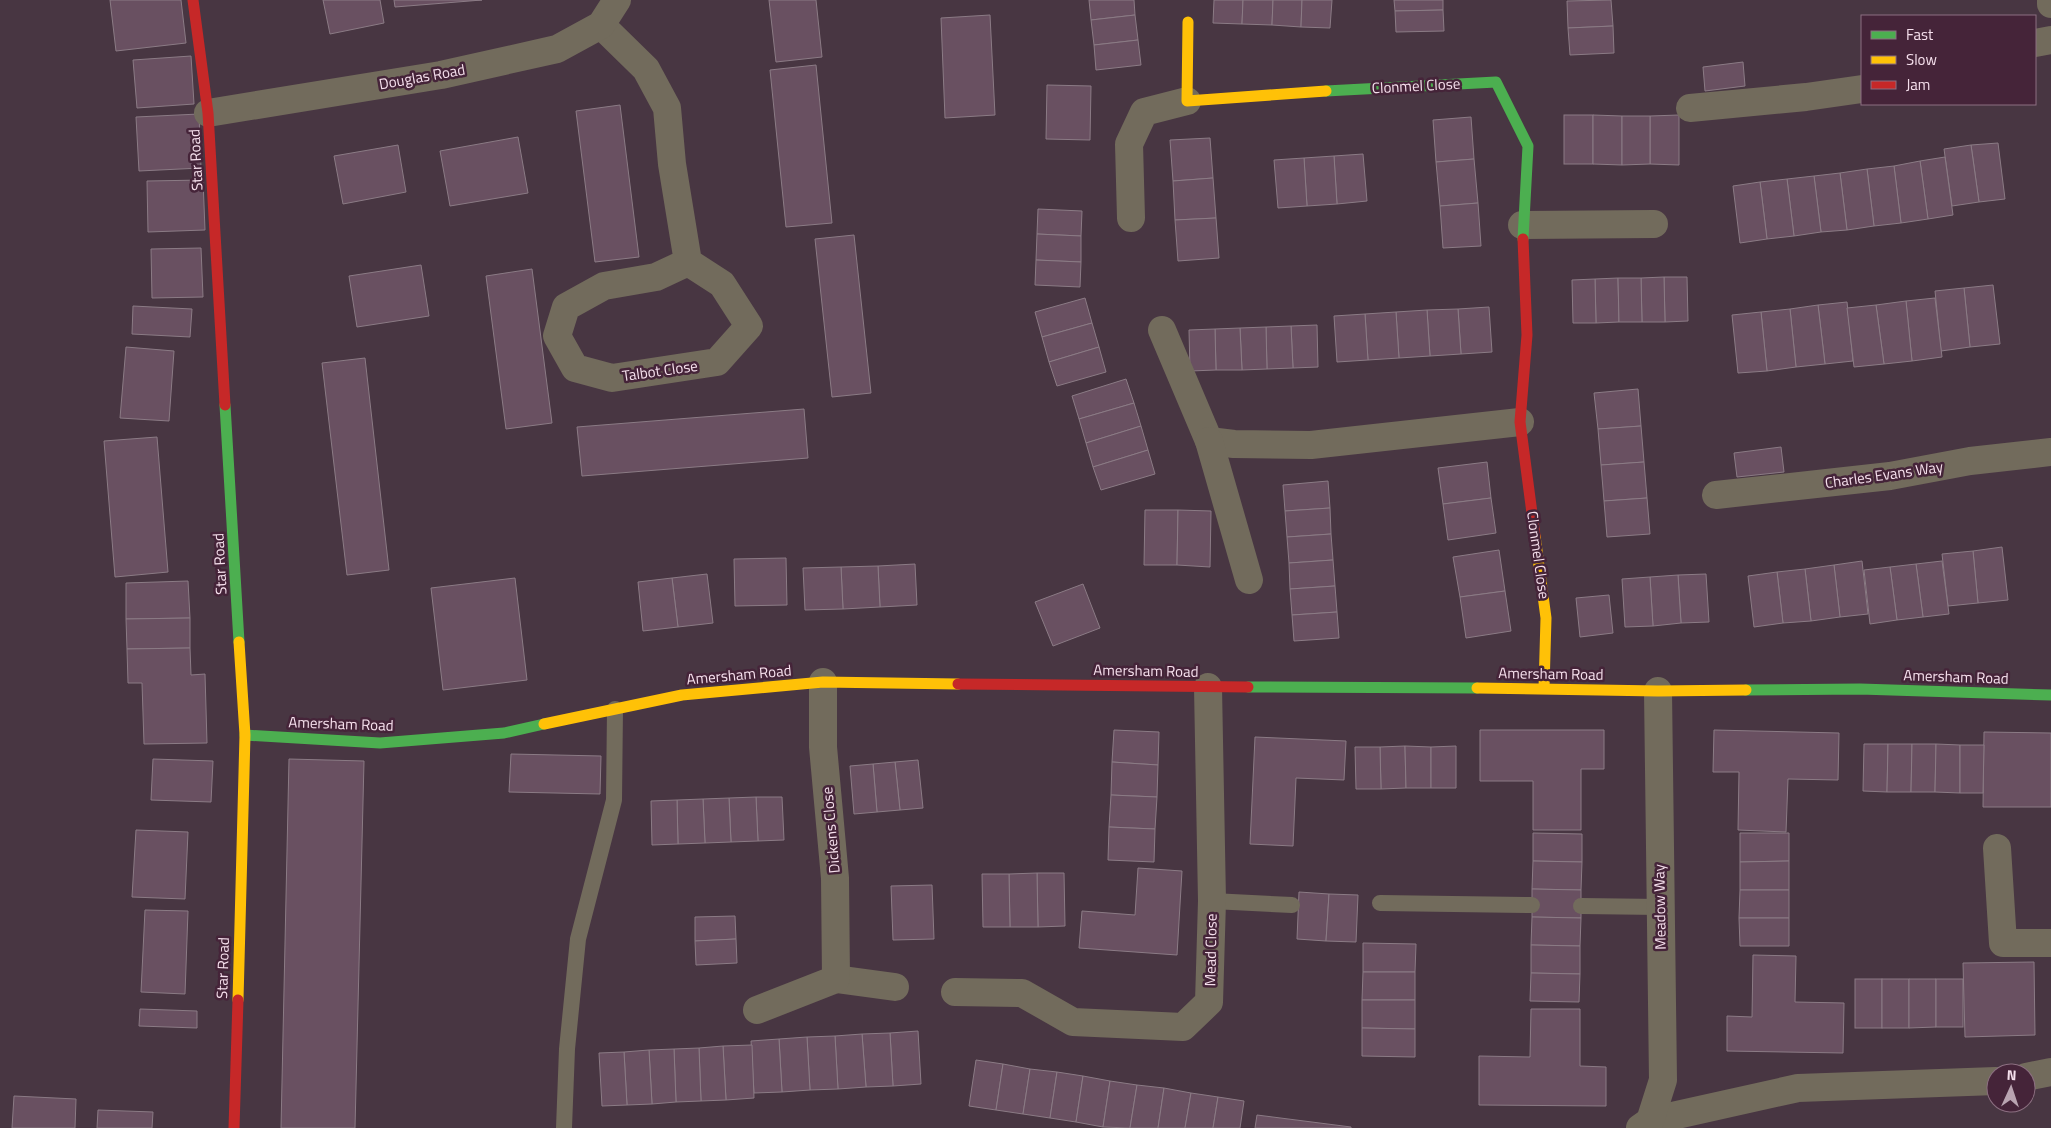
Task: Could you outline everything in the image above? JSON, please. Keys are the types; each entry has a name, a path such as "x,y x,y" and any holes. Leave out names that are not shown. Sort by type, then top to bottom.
{"street":[{"name":"Star Road","path":"193,0 208,113 245,735 234,1128"},
{"name":"Douglas Road","path":"208,113 441,75 557,49 601,25 617,0"},
{"path":"2050,0 2051,4"},
{"path":"1187,101 1188,22"},
{"path":"601,25 646,69 667,108 672,164 688,262"},
{"path":"2036,43 2051,40"},
{"name":"Clonmel Close","path":"1131,218 1129,144 1144,112 1187,101 1382,87 1496,82 1528,146 1522,225 1527,335 1520,422 1546,618 1544,688"},
{"path":"1690,108 1861,89"},
{"path":"1522,225 1654,224"},
{"name":"Talbot Close","path":"688,262 722,284 749,326 717,362 612,378 575,368 557,336 566,307 604,286 656,277 688,262"},
{"path":"1162,330 1209,440 1249,580"},
{"path":"1209,440 1234,444 1311,445 1520,422"},
{"name":"Charles Evans Way","path":"1716,495 1890,476 1970,461 2051,452"},
{"name":"Amersham Road","path":"245,735 380,743 504,733 682,695 823,682 1208,687 1544,688 1658,691 1860,689 2051,695"},
{"name":"Dickens Close","path":"823,682 823,747 836,878 836,979"},
{"name":"Mead Close","path":"955,992 1022,993 1073,1022 1182,1027 1209,1002 1212,901 1208,687"},
{"name":"Meadow Way","path":"1645,1124 1663,1080 1658,691"},
{"path":"1997,848 2003,943 2051,943"},
{"path":"757,1010 836,979 895,987"},
{"path":"2036,1075 2051,1072"},
{"name":"Meadow Way","path":"1645,1124 1798,1088 1986,1081"}],"lane":[{"path":"564,1128 567,1049 578,939 614,800 615,709"},
{"path":"1212,901 1292,905"},
{"path":"1380,903 1532,905"},
{"path":"1581,906 1660,907"}],"building":[{"path":"110,0 181,0 186,43 116,51"},
{"path":"323,0 380,0 384,23 330,34"},
{"path":"394,0 482,0 395,7"},
{"path":"769,0 816,0 822,57 776,62"},
{"path":"1089,0 1134,0 1135,15 1091,20"},
{"path":"1214,0 1243,0 1242,24 1213,23"},
{"path":"1243,0 1273,0 1272,25 1242,24"},
{"path":"1273,0 1302,0 1301,27 1272,25"},
{"path":"1302,0 1332,0 1330,28 1301,27"},
{"path":"1394,0 1443,0 1443,10 1395,11"},
{"path":"1611,0 1613,26 1568,28 1567,1"},
{"path":"1443,10 1444,31 1396,32 1395,11"},
{"path":"990,15 995,115 945,118 941,18"},
{"path":"1135,15 1138,40 1094,45 1091,20"},
{"path":"1613,26 1614,53 1570,55 1568,28"},
{"path":"1138,40 1141,65 1096,70 1094,45"},
{"path":"191,56 194,104 137,108 133,60"},
{"path":"1743,62 1745,86 1705,91 1703,67"},
{"path":"816,65 832,223 786,227 770,70"},
{"path":"1047,85 1091,86 1090,140 1046,139"},
{"path":"620,105 639,257 595,262 576,111"},
{"path":"199,114 201,168 139,171 136,117"},
{"path":"1564,115 1593,115 1593,164 1564,164"},
{"path":"1593,115 1622,116 1622,165 1593,164"},
{"path":"1679,115 1679,165 1650,164 1650,116"},
{"path":"1622,116 1650,116 1650,164 1622,165"},
{"path":"1471,117 1474,159 1436,162 1433,120"},
{"path":"518,137 528,193 450,206 440,151"},
{"path":"1210,138 1213,178 1173,181 1170,140"},
{"path":"1998,143 2005,199 1979,202 1971,145"},
{"path":"398,145 406,192 343,204 334,156"},
{"path":"1971,145 1979,202 1952,206 1944,149"},
{"path":"1363,154 1367,201 1337,204 1334,156"},
{"path":"1334,156 1337,204 1307,206 1304,158"},
{"path":"1945,157 1953,215 1928,219 1920,161"},
{"path":"1304,158 1307,206 1278,208 1274,160"},
{"path":"1474,159 1478,203 1440,206 1436,162"},
{"path":"1920,161 1928,219 1901,223 1894,166"},
{"path":"1894,166 1901,223 1874,226 1867,169"},
{"path":"1867,169 1874,226 1847,230 1840,173"},
{"path":"1840,173 1847,230 1821,232 1814,176"},
{"path":"1814,176 1821,232 1794,236 1787,179"},
{"path":"1213,178 1216,218 1175,220 1173,181"},
{"path":"1787,179 1794,236 1767,239 1760,182"},
{"path":"203,180 205,230 148,232 147,181"},
{"path":"1760,182 1767,239 1740,243 1733,186"},
{"path":"1478,203 1481,246 1443,248 1440,206"},
{"path":"1038,209 1082,211 1081,236 1037,234"},
{"path":"1216,218 1219,258 1178,261 1175,220"},
{"path":"1037,234 1081,236 1081,262 1036,260"},
{"path":"854,235 871,393 832,397 815,239"},
{"path":"201,248 203,297 152,298 151,249"},
{"path":"1036,260 1081,262 1080,287 1035,285"},
{"path":"421,265 429,316 357,327 349,276"},
{"path":"532,269 552,423 506,429 486,276"},
{"path":"1664,277 1687,277 1688,321 1665,322"},
{"path":"1664,277 1665,322 1642,322 1641,278"},
{"path":"1618,278 1619,322 1596,323 1595,279"},
{"path":"1618,278 1641,278 1642,322 1619,322"},
{"path":"1595,279 1596,323 1573,323 1572,280"},
{"path":"1993,285 2000,344 1970,347 1964,288"},
{"path":"1964,288 1970,347 1941,351 1935,291"},
{"path":"1085,298 1092,323 1042,337 1035,312"},
{"path":"1935,298 1942,357 1912,361 1906,301"},
{"path":"1906,301 1912,361 1884,364 1876,305"},
{"path":"1847,302 1853,361 1825,364 1818,305"},
{"path":"1818,305 1825,364 1796,367 1790,309"},
{"path":"1876,305 1884,364 1854,367 1847,308"},
{"path":"133,306 192,309 190,337 132,334"},
{"path":"1489,307 1492,352 1461,354 1458,309"},
{"path":"1458,309 1461,354 1430,356 1427,310"},
{"path":"1790,309 1796,367 1767,371 1761,312"},
{"path":"1427,310 1430,356 1399,358 1396,312"},
{"path":"1396,312 1399,358 1368,360 1365,314"},
{"path":"1761,312 1767,371 1738,373 1732,315"},
{"path":"1365,314 1368,360 1337,362 1334,316"},
{"path":"1092,323 1099,347 1049,362 1042,337"},
{"path":"1317,325 1318,367 1293,368 1291,326"},
{"path":"1291,326 1293,368 1267,369 1266,327"},
{"path":"1266,327 1267,369 1242,370 1240,328"},
{"path":"1240,328 1242,370 1216,370 1215,329"},
{"path":"1215,329 1216,370 1190,371 1189,330"},
{"path":"126,347 174,351 169,421 120,418"},
{"path":"1099,347 1106,372 1057,386 1049,362"},
{"path":"365,358 389,570 347,575 322,363"},
{"path":"1126,379 1134,403 1079,419 1072,396"},
{"path":"1638,389 1641,426 1598,429 1594,393"},
{"path":"1134,403 1141,426 1086,443 1079,419"},
{"path":"804,409 808,458 582,476 577,427"},
{"path":"1141,426 1148,450 1093,467 1086,443"},
{"path":"1641,426 1644,462 1601,465 1598,429"},
{"path":"157,437 168,572 115,577 104,441"},
{"path":"1781,447 1784,472 1737,477 1734,453"},
{"path":"1148,450 1155,474 1101,490 1093,467"},
{"path":"1487,462 1491,498 1443,504 1438,468"},
{"path":"1644,462 1647,498 1604,501 1601,465"},
{"path":"1328,481 1330,508 1285,511 1283,485"},
{"path":"1491,498 1496,533 1448,540 1443,504"},
{"path":"1647,498 1650,534 1607,537 1604,501"},
{"path":"1330,508 1331,534 1287,537 1285,511"},
{"path":"1145,510 1178,510 1177,565 1144,565"},
{"path":"1178,510 1211,511 1210,567 1177,565"},
{"path":"1331,534 1333,560 1289,563 1287,537"},
{"path":"2002,547 2008,600 1978,603 1973,551"},
{"path":"1499,550 1505,591 1460,597 1453,557"},
{"path":"1973,551 1978,603 1948,606 1942,554"},
{"path":"786,558 787,605 735,606 734,559"},
{"path":"1333,560 1335,586 1290,589 1289,563"},
{"path":"1862,561 1868,614 1840,617 1834,565"},
{"path":"1942,561 1949,614 1923,617 1916,564"},
{"path":"915,564 917,605 880,607 878,566"},
{"path":"1916,564 1923,617 1897,620 1890,567"},
{"path":"1834,565 1840,617 1811,621 1805,569"},
{"path":"878,566 880,607 843,609 841,567"},
{"path":"841,567 843,609 805,610 803,568"},
{"path":"1890,567 1897,620 1870,624 1864,570"},
{"path":"1805,569 1811,621 1783,623 1777,572"},
{"path":"1777,572 1783,623 1754,627 1748,576"},
{"path":"707,574 713,623 678,627 672,578"},
{"path":"1706,574 1709,622 1681,623 1678,575"},
{"path":"1678,575 1681,623 1653,626 1650,577"},
{"path":"1650,577 1653,626 1625,627 1622,579"},
{"path":"515,578 527,680 443,690 431,588"},
{"path":"672,578 678,627 643,631 638,582"},
{"path":"188,581 190,618 126,619 126,583"},
{"path":"1083,584 1100,628 1053,646 1035,602"},
{"path":"1335,586 1337,612 1292,615 1290,589"},
{"path":"1505,591 1511,631 1466,638 1460,597"},
{"path":"1609,595 1613,633 1580,637 1576,598"},
{"path":"1337,612 1339,638 1294,641 1292,615"},
{"path":"190,618 190,648 127,649 126,619"},
{"path":"190,648 191,675 205,674 207,743 144,744 142,683 128,683 127,649"},
{"path":"1114,730 1159,732 1158,765 1112,762"},
{"path":"1480,730 1604,730 1604,769 1581,769 1581,830 1533,830 1533,781 1480,781"},
{"path":"1714,730 1839,733 1838,780 1788,779 1786,832 1738,830 1739,772 1713,772"},
{"path":"1984,732 2051,733 2051,807 1983,807"},
{"path":"1255,737 1346,741 1344,780 1296,778 1293,846 1250,844"},
{"path":"1864,744 1888,744 1887,792 1863,791"},
{"path":"1888,744 1912,744 1911,792 1887,792"},
{"path":"1912,744 1936,744 1935,792 1911,792"},
{"path":"1936,744 1960,745 1960,793 1935,792"},
{"path":"1960,745 1984,745 1983,793 1960,793"},
{"path":"1405,746 1406,788 1381,789 1380,747"},
{"path":"1405,746 1431,747 1431,788 1406,788"},
{"path":"1456,746 1456,788 1431,788 1431,747"},
{"path":"1355,747 1380,747 1381,789 1356,789"},
{"path":"511,754 601,756 600,794 509,792"},
{"path":"153,759 213,761 211,802 151,800"},
{"path":"289,759 364,761 355,1128 281,1128"},
{"path":"918,760 923,808 900,810 895,762"},
{"path":"895,762 900,810 877,812 873,764"},
{"path":"1112,762 1158,765 1157,797 1111,795"},
{"path":"873,764 877,812 854,814 850,766"},
{"path":"1111,795 1157,797 1155,829 1109,827"},
{"path":"756,797 782,797 784,840 758,841"},
{"path":"756,797 758,841 731,842 729,798"},
{"path":"729,798 731,842 705,843 703,799"},
{"path":"703,799 705,843 678,844 677,800"},
{"path":"677,800 678,844 652,845 651,801"},
{"path":"1109,827 1155,829 1154,862 1108,860"},
{"path":"136,830 188,832 185,899 132,897"},
{"path":"1533,833 1582,834 1582,862 1533,861"},
{"path":"1740,833 1789,833 1789,861 1740,862"},
{"path":"1533,861 1582,862 1581,890 1532,889"},
{"path":"1789,861 1789,890 1740,890 1740,862"},
{"path":"1138,868 1182,871 1177,955 1079,948 1082,911 1135,915"},
{"path":"1037,873 1064,873 1065,926 1038,927"},
{"path":"1037,873 1038,927 1010,927 1009,874"},
{"path":"982,874 1009,874 1010,927 983,927"},
{"path":"932,885 934,939 893,940 891,886"},
{"path":"1532,889 1581,890 1581,918 1532,917"},
{"path":"1740,890 1789,890 1789,918 1739,918"},
{"path":"1299,892 1329,894 1326,941 1297,939"},
{"path":"1329,894 1358,895 1356,942 1326,941"},
{"path":"145,910 188,911 185,994 141,992"},
{"path":"735,916 736,939 695,941 695,917"},
{"path":"1532,917 1581,918 1580,946 1531,945"},
{"path":"1739,918 1789,918 1789,946 1740,946"},
{"path":"736,939 737,963 696,965 695,941"},
{"path":"1363,943 1416,944 1415,972 1363,972"},
{"path":"1531,945 1580,946 1580,974 1531,973"},
{"path":"1753,955 1796,956 1795,1002 1844,1003 1843,1053 1727,1051 1727,1016 1752,1017"},
{"path":"2034,962 2035,1035 1965,1037 1963,963"},
{"path":"1363,972 1415,972 1415,1000 1362,1000"},
{"path":"1531,973 1580,974 1579,1002 1530,1001"},
{"path":"1855,979 1882,979 1882,1028 1855,1028"},
{"path":"1882,979 1909,979 1909,1028 1882,1028"},
{"path":"1909,979 1936,979 1936,1027 1909,1028"},
{"path":"1936,979 1963,979 1963,1027 1936,1027"},
{"path":"1362,1000 1415,1000 1415,1029 1362,1028"},
{"path":"140,1009 197,1011 197,1028 139,1026"},
{"path":"1531,1009 1580,1009 1580,1066 1606,1067 1606,1106 1479,1105 1479,1056 1530,1057"},
{"path":"1362,1028 1415,1029 1415,1057 1362,1056"},
{"path":"918,1031 921,1084 893,1086 890,1033"},
{"path":"890,1033 893,1086 866,1087 862,1034"},
{"path":"862,1034 866,1087 838,1089 835,1036"},
{"path":"835,1036 838,1089 810,1090 807,1037"},
{"path":"807,1037 810,1090 782,1092 779,1039"},
{"path":"779,1039 782,1092 754,1093 751,1041"},
{"path":"752,1045 754,1098 726,1100 723,1046"},
{"path":"723,1046 726,1100 701,1101 699,1048"},
{"path":"699,1048 701,1101 676,1102 674,1049"},
{"path":"674,1049 676,1102 652,1104 649,1050"},
{"path":"649,1050 652,1104 627,1105 624,1052"},
{"path":"624,1052 627,1105 602,1106 599,1053"},
{"path":"976,1060 1003,1064 996,1110 969,1106"},
{"path":"1003,1064 1030,1069 1023,1114 996,1110"},
{"path":"1030,1069 1057,1072 1050,1118 1023,1114"},
{"path":"1057,1072 1083,1076 1076,1122 1050,1118"},
{"path":"1083,1076 1110,1081 1103,1127 1076,1122"},
{"path":"1110,1081 1137,1085 1130,1128 1103,1127"},
{"path":"1137,1085 1164,1088 1158,1128 1130,1128"},
{"path":"1164,1088 1191,1093 1185,1128 1158,1128"},
{"path":"1191,1093 1218,1097 1213,1128 1185,1128"},
{"path":"14,1096 76,1099 75,1128 12,1128"},
{"path":"1218,1097 1244,1101 1240,1128 1213,1128"},
{"path":"98,1110 153,1112 152,1128 97,1128"},
{"path":"1257,1115 1351,1127 1351,1128 1255,1128"}],"traffic: fast":[{"path":"1326,91 1496,82 1528,146 1523,239"},
{"path":"225,405 239,642"},
{"path":"1248,687 1477,688"},
{"path":"1746,690 1860,689 2051,695"},
{"path":"245,735 380,743 504,733 544,724"}],"traffic: slow":[{"path":"1188,22 1187,101 1326,91"},
{"path":"1535,536 1546,618 1544,688"},
{"path":"238,1000 245,735 239,642"},
{"path":"544,724 682,695 823,682 958,684"},
{"path":"1477,688 1658,691 1746,690"}],"traffic: jam":[{"path":"193,0 208,113 225,405"},
{"path":"1523,239 1527,335 1520,422 1535,536"},
{"path":"958,684 1248,687"},
{"path":"234,1128 238,1000"}]}
